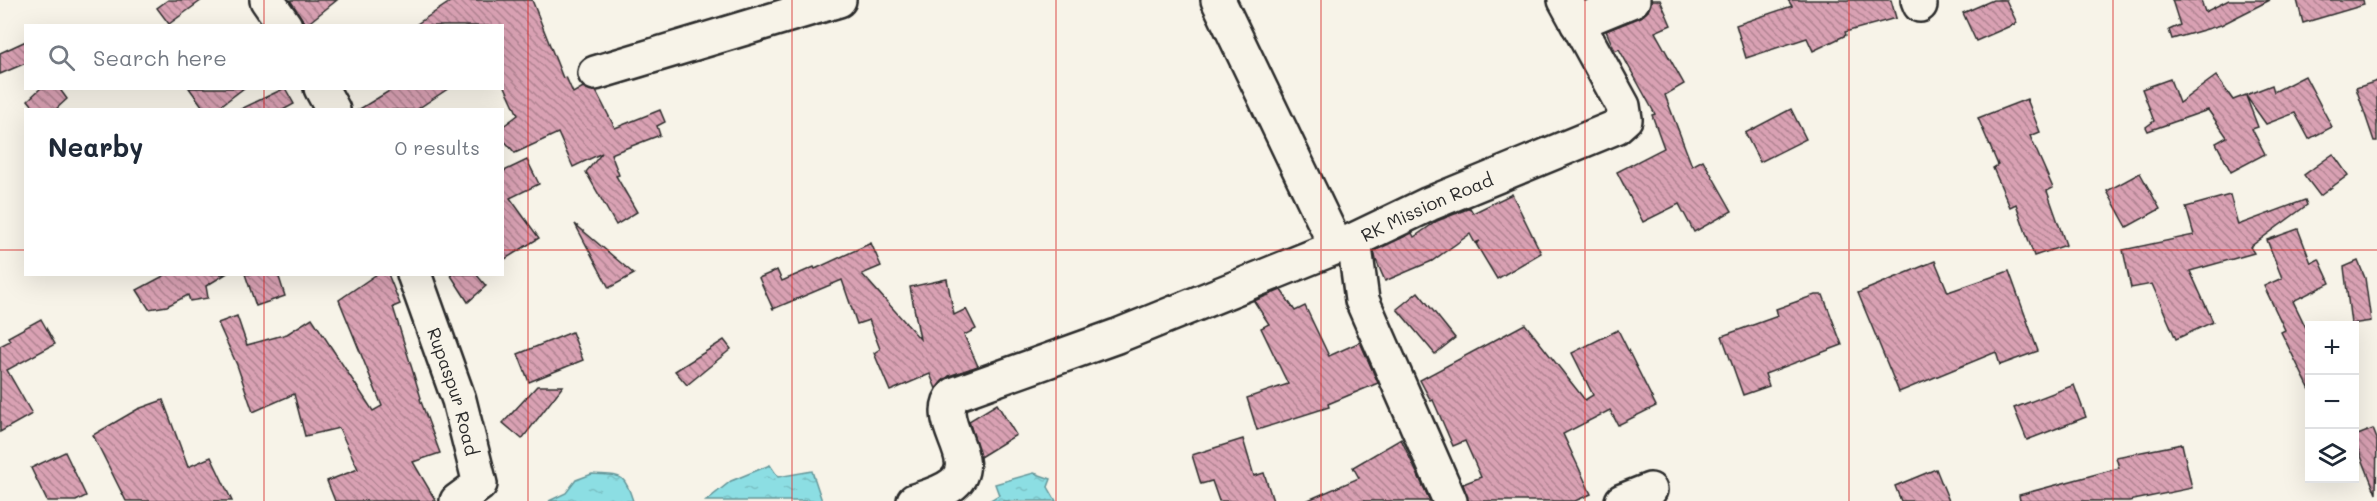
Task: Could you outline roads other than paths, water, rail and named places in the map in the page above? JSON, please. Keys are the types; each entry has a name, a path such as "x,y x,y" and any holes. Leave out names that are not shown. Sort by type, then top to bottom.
{"street":[{"path":"267,0 284,24"},
{"path":"595,73 839,0"},
{"path":"914,501 954,484 960,474 963,464 948,419 949,400 955,394 1118,336 1345,243 1218,0"},
{"path":"1571,12 1633,0"},
{"name":"RK Mission Road","path":"1450,501 1362,300 1345,243 1429,204 1616,127 1624,119 1623,106 1571,12"},
{"path":"322,90 332,108"},
{"name":"Rupaspur Road","path":"415,276 459,400 480,484 457,501"}],"water":[{"path":"770,465 778,477 812,471 822,501 706,501 731,481"},
{"path":"1034,473 1051,479 1048,487 1056,501 989,501 999,495 995,484"},
{"path":"592,474 620,477 627,485 633,501 549,501 566,493 576,480"}]}
